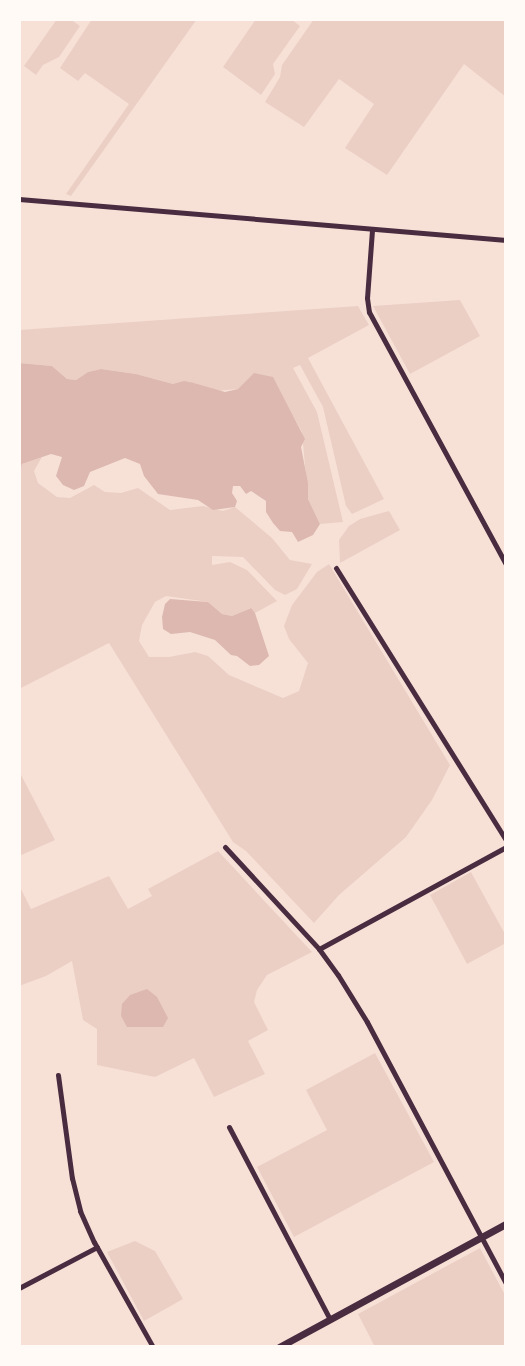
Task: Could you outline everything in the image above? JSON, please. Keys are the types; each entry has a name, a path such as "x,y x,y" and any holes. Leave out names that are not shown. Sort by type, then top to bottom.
{"street":[{"path":"19,198 506,240"},
{"path":"372,230 367,298 369,312 506,564"},
{"path":"336,568 506,840"},
{"path":"319,949 506,846"},
{"path":"225,847 319,949 367,1022 506,1283"},
{"path":"58,1076 58,1097 80,1211 153,1347"},
{"path":"229,1127 330,1319"},
{"path":"279,1347 506,1224"},
{"path":"19,1288 97,1247"}],"shaded area":[{"path":"57,19 70,19 80,26 59,57 43,65 36,75 24,66"},
{"path":"92,19 197,19 71,196 66,194 129,104 85,73 78,81 60,68"},
{"path":"256,19 291,19 300,26 273,64 275,74 261,95 223,67"},
{"path":"314,19 506,19 506,97 464,64 387,175 345,148 374,104 339,79 304,127 265,102 280,77 282,65"},
{"path":"460,300 480,336 410,374 373,306"},
{"path":"358,306 369,325 308,358 384,499 352,514 346,506 323,407 300,365 293,368 317,412 343,522 320,524 308,499 302,432 282,396 238,389 215,391 194,383 173,384 136,374 101,369 88,372 76,380 67,379 52,366 19,363 19,330"},
{"path":"19,363 52,366 67,379 76,380 88,372 101,369 136,374 173,384 184,381 225,392 238,389 254,373 273,377 305,439 301,447 308,483 308,499 320,524 313,535 298,542 292,532 280,531 266,512 266,501 251,491 246,494 240,486 233,486 232,493 237,501 235,507 213,510 198,500 158,494 144,476 140,464 125,458 90,472 84,486 74,490 63,485 56,476 62,457 51,454 22,464 19,477"},
{"path":"42,457 34,471 38,483 57,497 70,498 94,485 105,492 121,493 138,488 170,510 203,506 223,511 235,507 272,538 290,560 312,564 297,589 285,595 275,590 243,557 212,556 212,565 230,562 247,570 277,601 255,613 250,608 232,616 222,614 208,602 166,596 155,602 142,625 139,641 149,657 169,657 195,652 208,656 229,675 283,698 299,691 308,663 289,639 284,626 292,605 317,572 329,564 450,765 432,800 406,837 339,895 314,923 246,851 233,842 109,643 19,689 19,477 22,464"},
{"path":"389,511 400,530 340,563 339,540 349,526 360,519"},
{"path":"170,599 208,602 222,614 232,616 251,608 269,656 259,665 250,666 237,656 231,655 215,640 190,632 171,634 163,629 162,617 165,604"},
{"path":"19,771 55,840 19,856"},
{"path":"218,851 312,952 267,975 257,990 254,1002 268,1030 248,1041 265,1074 214,1097 194,1058 155,1077 97,1065 97,1029 83,1020 72,961 46,976 19,986 19,885 31,909 109,876 128,909 152,896 148,889"},
{"path":"471,872 506,936 506,943 467,964 430,895"},
{"path":"147,989 157,997 168,1018 163,1027 127,1027 121,1016 122,1004 130,995"},
{"path":"375,1053 434,1162 294,1237 257,1167 327,1130 306,1090"},
{"path":"135,1241 155,1251 183,1299 144,1321 107,1252"},
{"path":"480,1248 506,1297 506,1347 375,1347 358,1314"}]}
